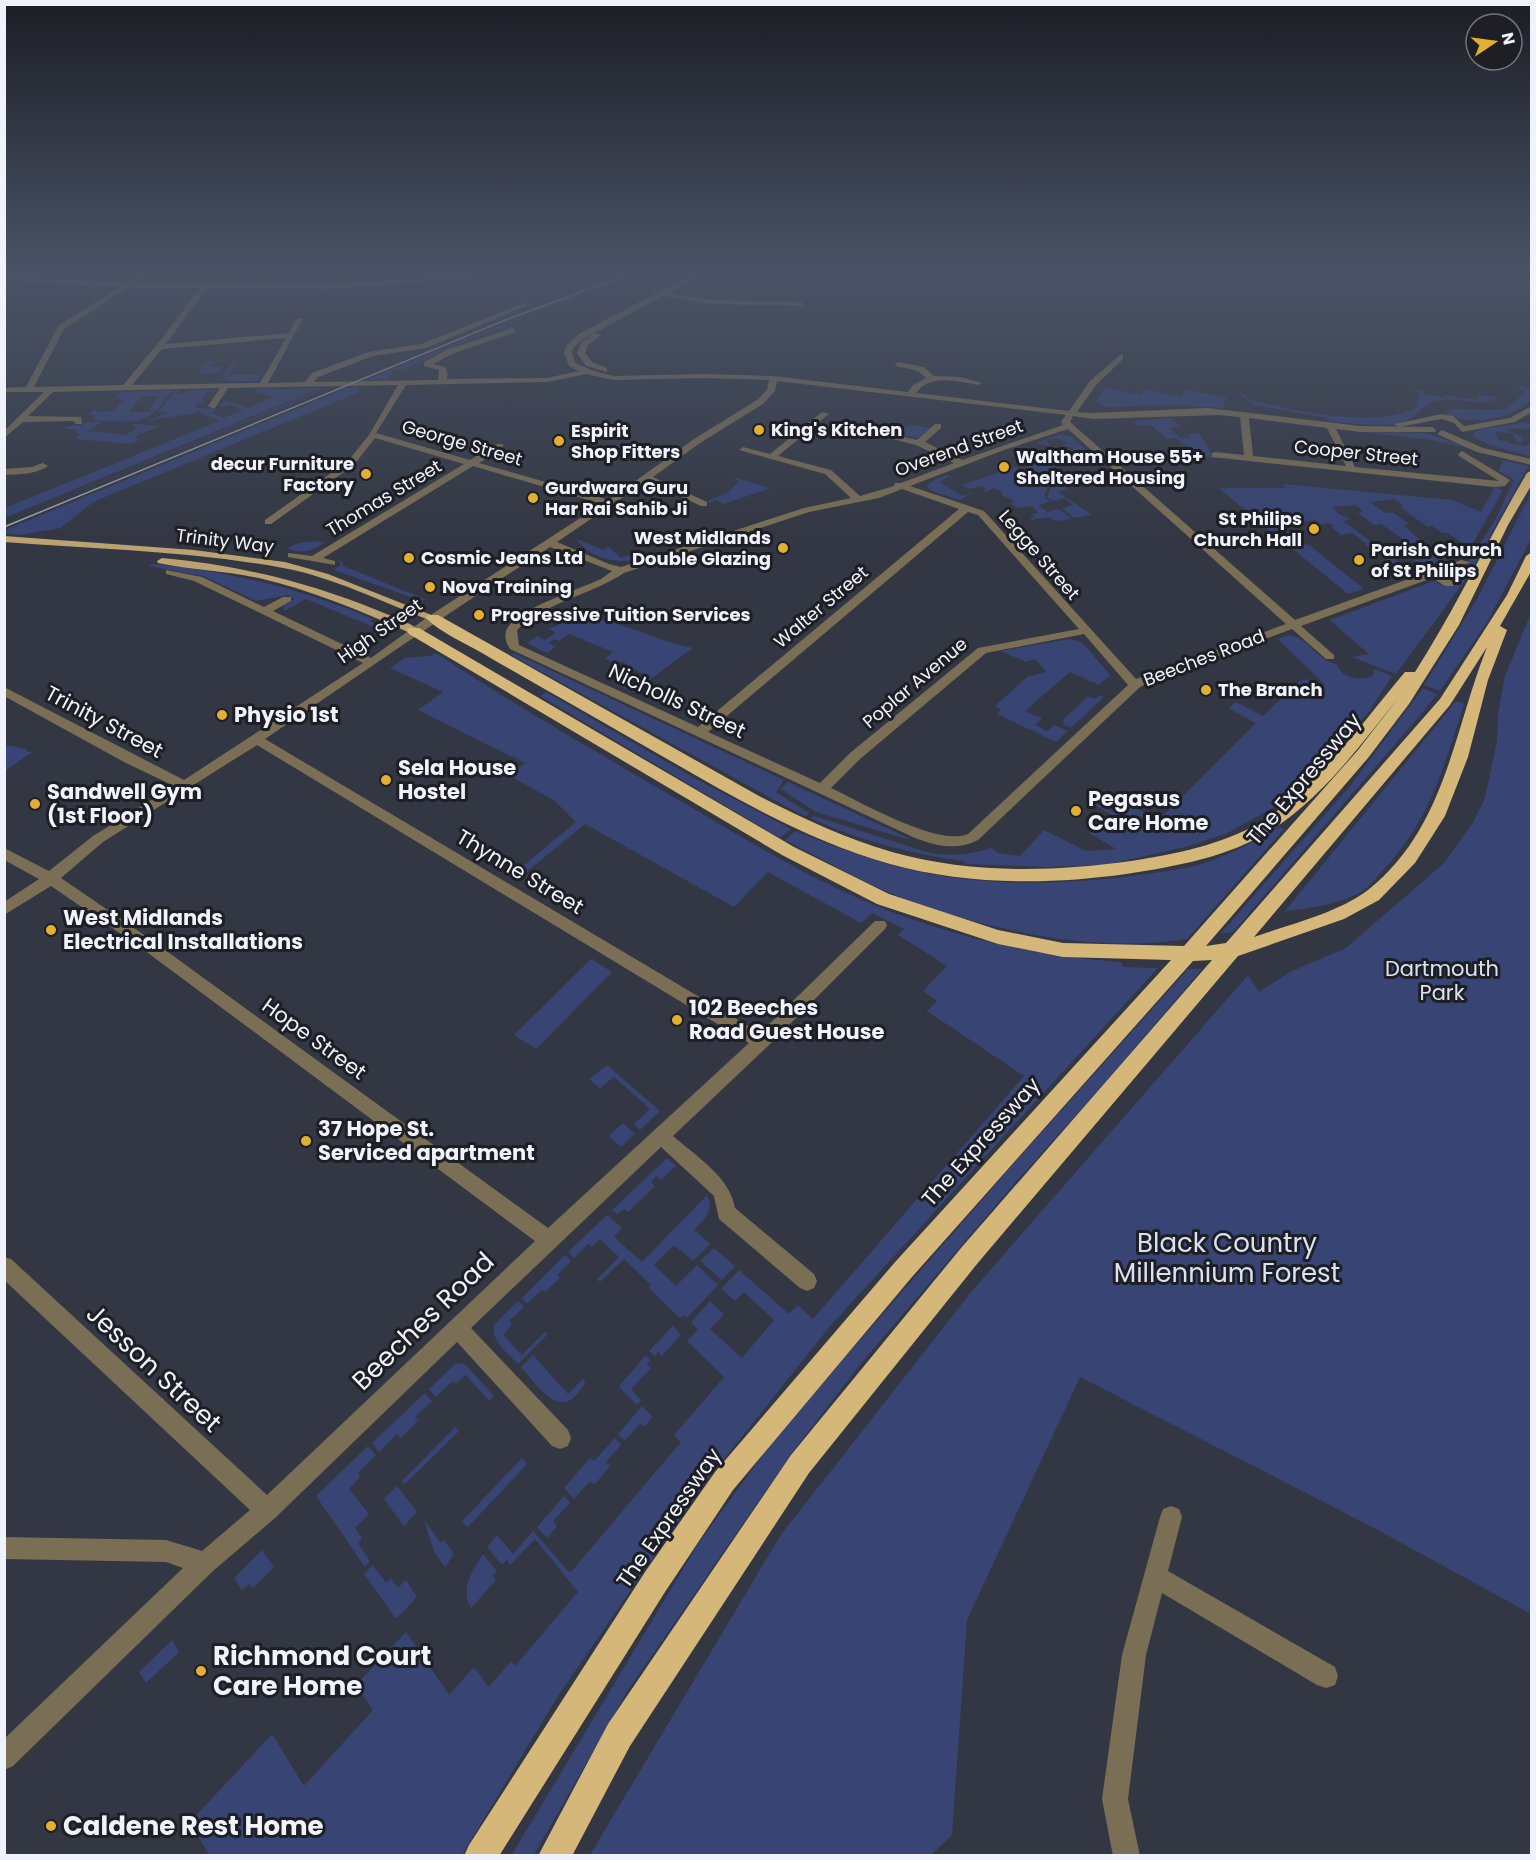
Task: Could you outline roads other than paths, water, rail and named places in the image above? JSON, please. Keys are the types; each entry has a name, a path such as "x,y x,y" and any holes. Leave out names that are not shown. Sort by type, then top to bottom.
{"highway":[{"name":"The Expressway","path":"480,1856 655,1582 724,1481 904,1269 1204,936 1363,754 1404,701 1452,625 1529,465"},
{"path":"414,631 788,851 883,899 998,937 1063,950 1204,954 1244,948 1338,914 1373,895 1409,859 1441,806 1460,757 1481,680 1513,595 1532,556"},
{"path":"554,1856 620,1735 800,1464 969,1256 1445,702 1513,595"},
{"path":"433,618 717,780 861,849 920,864 972,871 1039,874 1106,871 1180,859 1236,842 1281,815 1334,765 1452,625"}],"main road":[{"name":"Trinity Way","path":"5,543 194,553 285,565 324,576 433,618"},
{"name":"Trinity Way","path":"5,543 242,572 318,590 358,604 414,631"}],"street":[{"path":"29,389 44,360"},
{"path":"125,387 149,360"},
{"path":"263,385 277,360"},
{"path":"308,384 315,375 356,360"},
{"path":"435,360 427,364 442,369 444,374 441,381"},
{"path":"570,360 577,371"},
{"path":"585,360 589,368 614,378 723,376 773,378 1097,416 1217,412 1378,431 1461,430 1512,420 1532,408"},
{"name":"Overend Street","path":"621,570 807,510 879,495 898,485 959,462 1068,426 1065,422 1093,383 1117,360"},
{"path":"899,364 921,369 931,378"},
{"path":"4,390 547,380 589,368 654,377"},
{"name":"High Street","path":"4,910 50,878 106,844 147,810 256,739 433,618 610,503 697,441 760,402 771,391 773,378"},
{"path":"910,395 915,386 931,378 952,378 978,383"},
{"name":"George Street","path":"268,522 351,463 373,435 372,433 403,383"},
{"path":"212,406 226,386"},
{"path":"4,436 51,389"},
{"path":"772,457 825,414"},
{"path":"1244,415 1249,459"},
{"path":"1344,426 1408,424 1431,416 1464,421 1512,420"},
{"path":"22,419 73,418 78,419 79,422"},
{"path":"1449,418 1460,424 1461,430 1470,441 1490,456"},
{"path":"1420,419 1420,423 1490,456 1529,465"},
{"path":"1065,422 1330,657"},
{"path":"1330,425 1352,469"},
{"path":"919,442 938,426"},
{"path":"868,430 919,442 959,462"},
{"name":"George Street","path":"373,435 610,503"},
{"name":"Thomas Street","path":"316,558 500,447"},
{"path":"743,450 828,472 857,498"},
{"path":"1462,454 1475,462 1490,456"},
{"name":"Cooper Street","path":"1215,455 1494,484 1502,484 1505,480 1475,462"},
{"path":"4,472 33,470 43,466"},
{"path":"646,477 704,504"},
{"name":"Legge Street","path":"898,485 981,513 1084,631 1135,685"},
{"name":"Walter Street","path":"699,733 966,508"},
{"path":"550,543 606,567 621,570"},
{"name":"Thomas Street","path":"292,555 331,562"},
{"name":"Beeches Road","path":"957,843 973,837 1143,680 1465,562"},
{"name":"Nicholls Street","path":"621,570 605,581 525,616 512,629 511,638 514,647 920,835 936,841 957,843"},
{"path":"170,572 198,579 370,662"},
{"path":"1433,574 1449,584"},
{"path":"266,610 287,599"},
{"name":"Poplar Avenue","path":"821,790 855,756 982,650 1084,631"},
{"name":"Trinity Street","path":"4,691 129,759 185,786"},
{"name":"Thynne Street","path":"256,739 761,1042"},
{"name":"Hope Street","path":"4,853 50,878 155,950 549,1240"},
{"name":"Beeches Road","path":"4,1757 205,1563 267,1510 549,1240 761,1042 879,925"},
{"path":"660,1135 720,1191 724,1198 726,1213 807,1281"},
{"name":"Jesson Street","path":"4,1266 267,1510"},
{"path":"457,1328 560,1438"},
{"path":"1127,1856 1115,1799 1134,1655 1172,1517"},
{"path":"4,1548 166,1551 205,1563"},
{"path":"1155,1576 1326,1676"}],"tram line":[{"path":"4,527 409,360"}],"place":[{"name":"King's Kitchen","path":"759,430"},
{"name":"Espirit Shop Fitters","path":"559,441"},
{"name":"Waltham House 55+ Sheltered Housing","path":"1004,467"},
{"name":"decur Furniture Factory","path":"366,474"},
{"name":"Gurdwara Guru Har Rai Sahib Ji","path":"533,498"},
{"name":"St Philips Church Hall","path":"1314,529"},
{"name":"West Midlands Double Glazing","path":"783,548"},
{"name":"Cosmic Jeans Ltd","path":"409,558"},
{"name":"Parish Church of St Philips","path":"1359,560"},
{"name":"Nova Training","path":"430,587"},
{"name":"Progressive Tuition Services","path":"479,615"},
{"name":"The Branch","path":"1206,690"},
{"name":"Physio 1st","path":"222,715"},
{"name":"Sela House Hostel","path":"386,780"},
{"name":"Sandwell Gym (1st Floor)","path":"35,804"},
{"name":"Pegasus Care Home","path":"1076,811"},
{"name":"West Midlands Electrical Installations","path":"51,930"},
{"name":"102 Beeches Road Guest House","path":"677,1020"},
{"name":"37 Hope St. Serviced apartment","path":"306,1141"},
{"name":"Richmond Court Care Home","path":"201,1671"},
{"name":"Caldene Rest Home","path":"51,1826"}],"park label":[{"name":"Dartmouth Park","path":"1442,981"},
{"name":"Black Country Millennium Forest","path":"1227,1258"}]}
